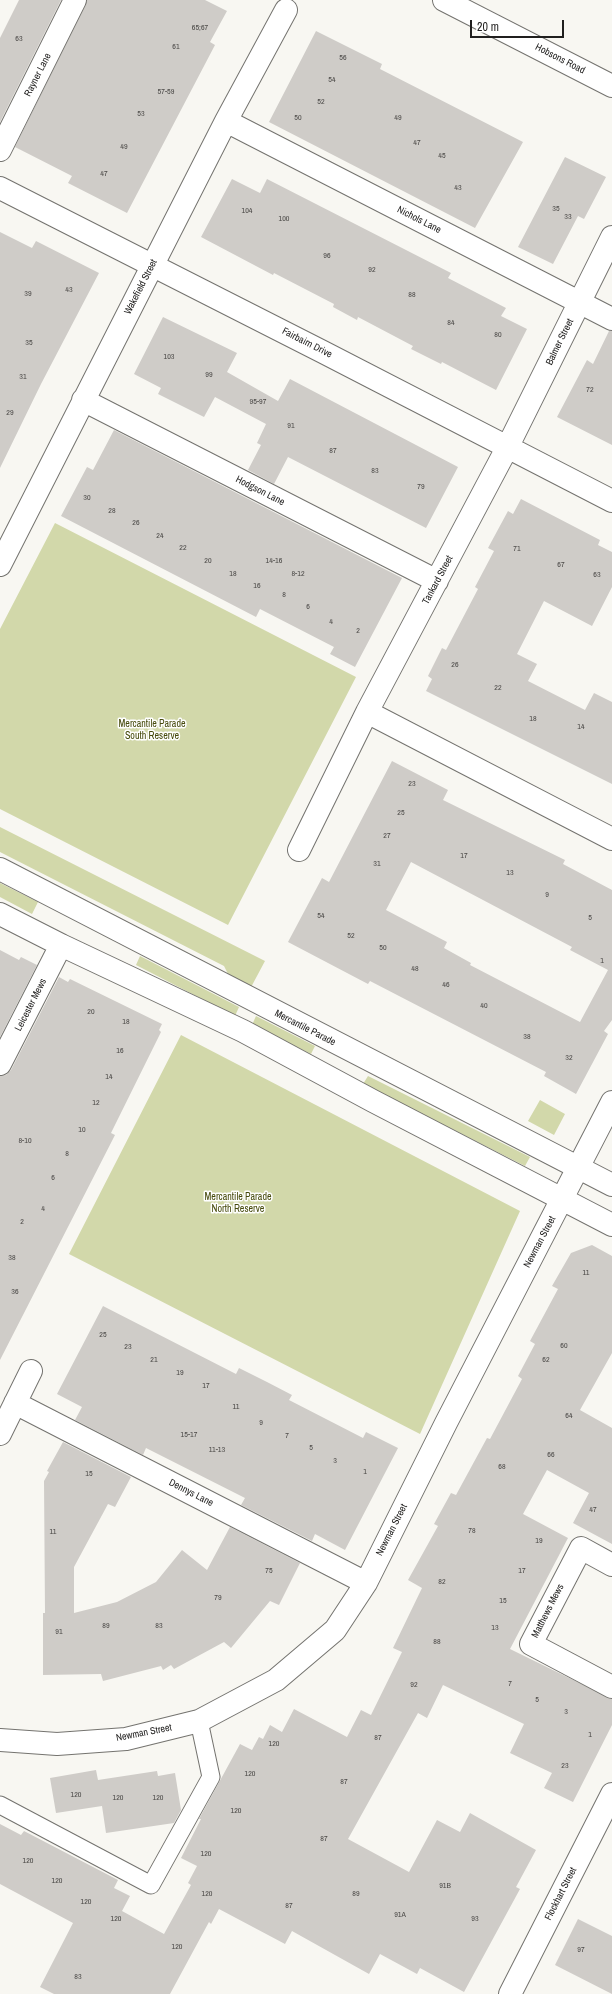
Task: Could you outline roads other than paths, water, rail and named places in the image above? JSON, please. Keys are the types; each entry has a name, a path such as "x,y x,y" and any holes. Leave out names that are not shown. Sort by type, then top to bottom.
{"street":[{"name":"Rayner Lane","path":"0,150 75,0"},
{"name":"Hobsons Road","path":"444,0 612,86"},
{"name":"Wakefield Street","path":"0,565 226,121 286,10"},
{"name":"Nichols Lane","path":"226,121 612,319"},
{"name":"Fairbairn Drive","path":"0,188 612,501"},
{"name":"Balmer Street","path":"507,448 612,237"},
{"name":"Hodgson Lane","path":"83,400 437,581"},
{"name":"Tankard Street","path":"299,850 367,712 507,448"},
{"path":"367,712 612,839"},
{"name":"Mercantile Parade","path":"0,869 612,1185"},
{"path":"0,914 61,945 243,1031 373,1102 612,1225"},
{"name":"Leicester Mews","path":"0,1064 61,945"},
{"name":"Newman Street","path":"0,1740 57,1744 126,1739 199,1721 276,1680 335,1630 366,1583 446,1423 612,1102"},
{"path":"0,1434 31,1371"},
{"name":"Dennys Lane","path":"15,1403 366,1583"},
{"name":"Matthews Mews","path":"612,1564 581,1548 531,1644 612,1687"},
{"name":"Flockhart Street","path":"510,1994 612,1794"}],"lane":[{"path":"0,1804 151,1884 211,1777 199,1721"}],"park label":[{"name":"Mercantile Parade South Reserve","path":"152,730"},
{"name":"Mercantile Parade North Reserve","path":"238,1202"}]}
